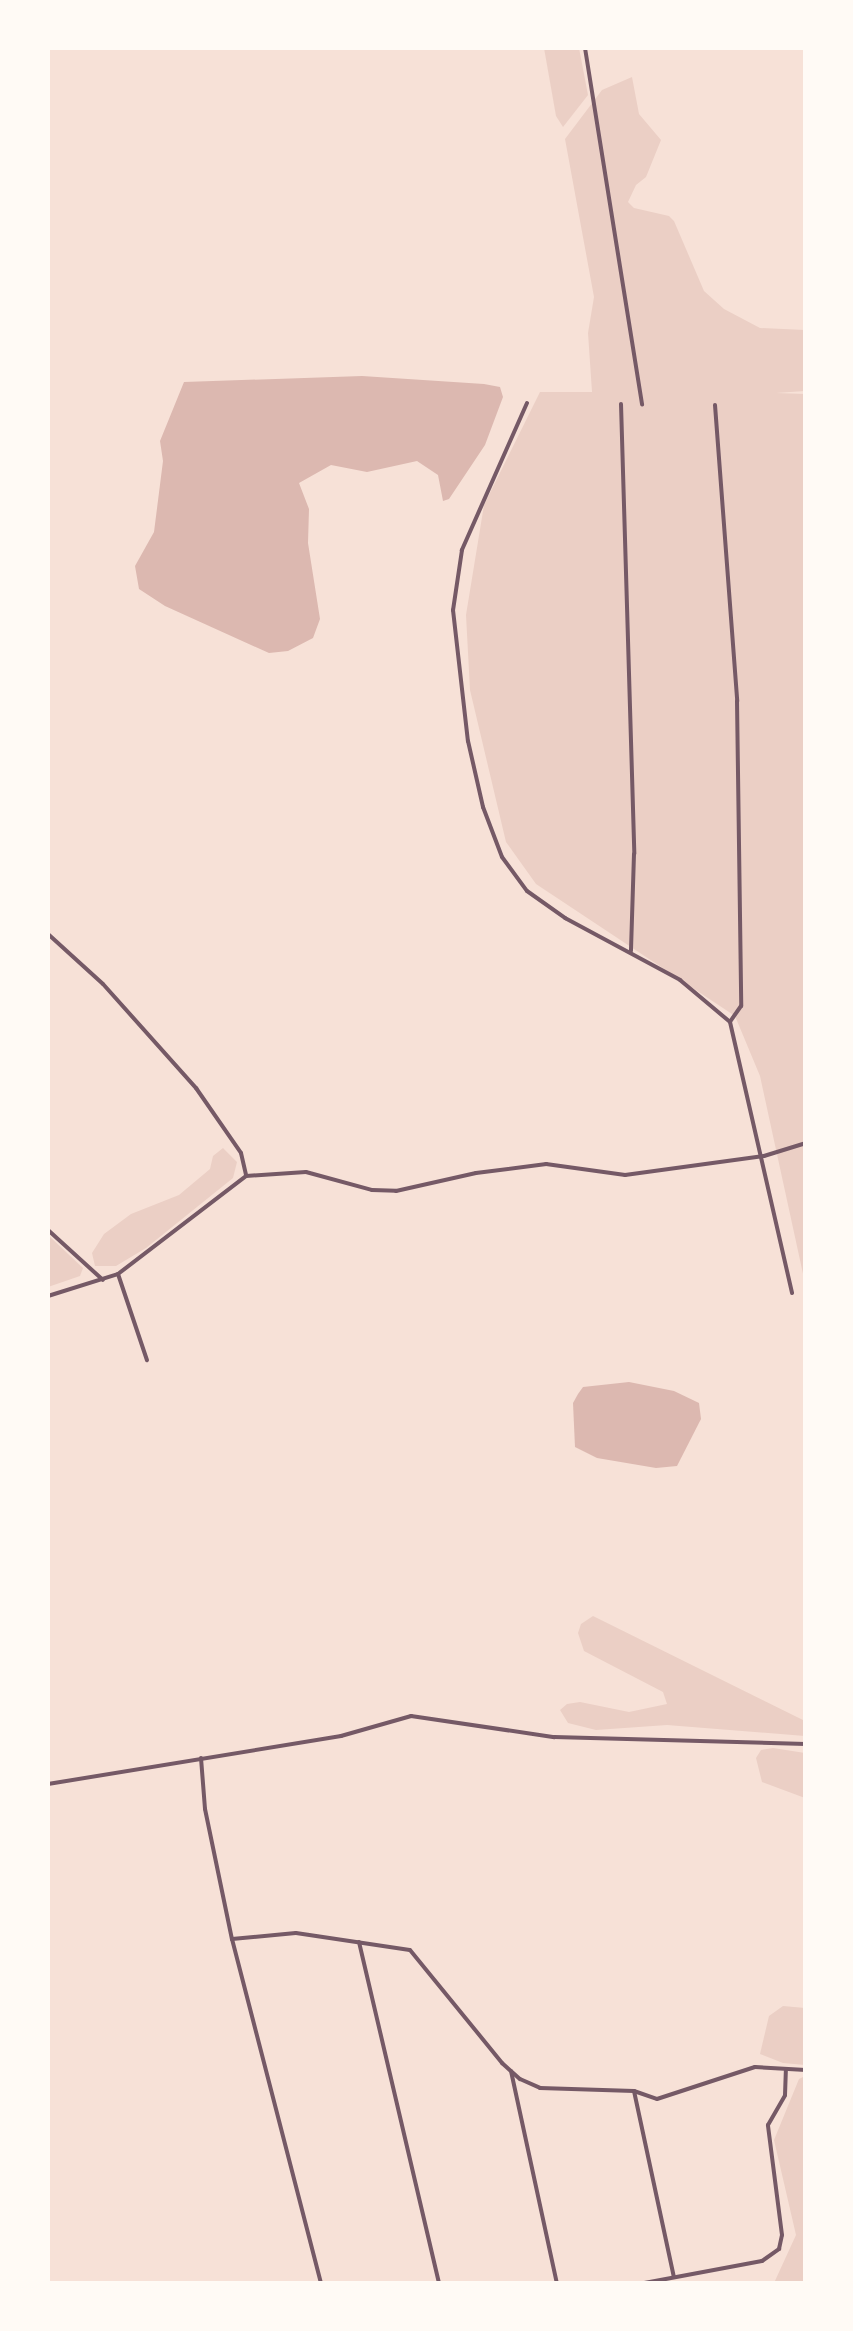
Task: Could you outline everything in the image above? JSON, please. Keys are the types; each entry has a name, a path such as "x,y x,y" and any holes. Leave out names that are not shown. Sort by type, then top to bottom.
{"street":[{"path":"585,48 642,404"},
{"path":"528,403 462,550 453,610 468,741 484,807 502,857 527,891 565,918 680,980 730,1022 764,1156 792,1293"},
{"path":"620,404 634,854 631,952"},
{"path":"715,405 737,700 742,1006 730,1022"},
{"path":"48,934 103,984 196,1088 241,1153 246,1176"},
{"path":"48,1296 118,1274 246,1176 306,1172 372,1190 396,1192 529,1166 624,1175 764,1156 806,1142"},
{"path":"48,1230 103,1280"},
{"path":"118,1274 147,1360"},
{"path":"48,1784 362,1732 411,1716 554,1737 806,1744"},
{"path":"201,1758 205,1809 232,1939 321,2284"},
{"path":"232,1939 277,1932 410,1950 511,2071 540,2088 634,2091 646,2098 670,2098 755,2068 806,2070"},
{"path":"358,1942 439,2284"},
{"path":"639,2284 762,2261 776,2254 782,2235 768,2125 785,2095 786,2069"},
{"path":"511,2071 556,2284"},
{"path":"634,2091 674,2277"}],"shaded area":[{"path":"544,48 579,48 588,95 563,127 556,116"},
{"path":"632,77 639,114 661,140 646,177 636,185 628,202 634,208 669,216 674,221 704,291 724,309 760,328 805,330 805,391 776,393 806,394 805,1283 760,1076 735,1016 536,884 506,842 470,690 466,615 484,505 540,392 592,392 588,333 594,297 565,139 602,90"},
{"path":"362,376 484,384 500,387 503,397 485,445 449,499 443,501 438,475 417,461 367,472 331,465 299,483 309,509 308,543 320,619 313,638 288,651 269,653 165,606 139,589 135,566 154,532 163,461 160,441 184,382"},
{"path":"223,1148 237,1162 233,1178 146,1248 116,1266 95,1266 92,1253 104,1234 131,1214 179,1195 210,1169 213,1156"},
{"path":"48,1235 83,1268 80,1276 48,1287"},
{"path":"629,1382 674,1391 699,1403 701,1419 677,1466 656,1468 597,1458 575,1447 573,1403 583,1387"},
{"path":"593,1616 805,1721 805,1736 667,1725 596,1730 568,1723 560,1710 567,1704 580,1702 629,1712 667,1704 663,1692 584,1651 578,1633 581,1624"},
{"path":"761,1750 805,1753 805,1798 762,1782 756,1758"},
{"path":"783,2006 805,2008 805,2065 783,2063 760,2054 769,2016"},
{"path":"805,2076 805,2283 774,2283 796,2235 774,2140 799,2079"}]}
